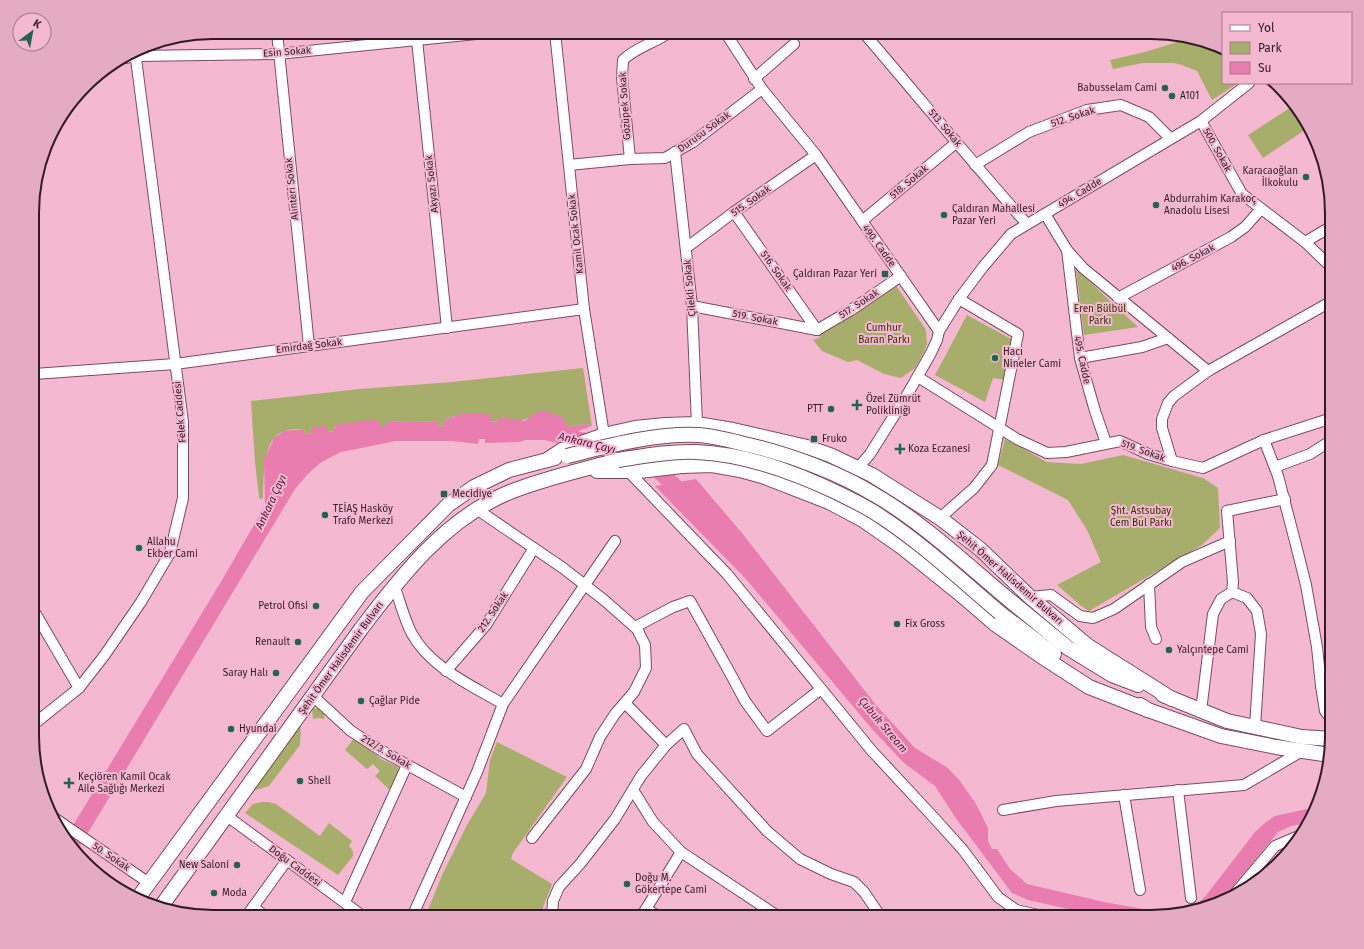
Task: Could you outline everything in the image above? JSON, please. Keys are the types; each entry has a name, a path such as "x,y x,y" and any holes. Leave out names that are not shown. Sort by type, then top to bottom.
{"highway":[{"name":"Şehit Ömer Halisdemir Bulvarı","path":"141,894 362,592 448,505 474,487 509,470 547,460 601,436 635,428 697,424 733,430 807,446 858,468 908,497 940,518 980,549 1030,597 1088,646 1172,699"},
{"name":"Şehit Ömer Halisdemir Bulvarı","path":"564,453 666,436 698,435 736,442 780,453 829,472 875,494 915,522 1068,648 1112,675 1227,721 1302,737 1325,739"},
{"path":"800,490 813,490 821,483 824,477 826,458 819,451"},
{"name":"Şehit Ömer Halisdemir Bulvarı","path":"164,903 394,585 444,535 478,510 509,493 543,480 618,460 660,454 696,452 727,455 792,473 840,494 880,516 930,553 1000,613 1075,670 1148,710"},
{"name":"Şehit Ömer Halisdemir Bulvarı","path":"577,471 634,471 712,464 740,470 800,490 840,507 883,534 903,548 995,624 1041,656 1089,686 1148,710 1221,736 1276,747 1324,754"},
{"path":"840,468 858,468 869,479 869,494 866,500 860,505 849,509 840,507 830,496 828,490 830,477 840,468"},
{"path":"883,534 878,526 876,516 881,503 888,497 895,495 908,497"}],"street":[{"name":"Alınteri Sokak","path":"277,39 309,346"},
{"name":"Esin Sokak","path":"143,54 278,54 427,39"},
{"name":"Kamil Ocak Sokak","path":"556,39 584,309 601,436"},
{"name":"Gözüpek Sokak","path":"630,159 622,77 623,60 631,52 660,39"},
{"name":"490. Cadde","path":"729,39 754,78 816,155 939,331"},
{"name":"513. Sokak","path":"869,39 975,165 1027,224"},
{"name":"Akyazı Sokak","path":"417,40 447,328"},
{"path":"754,78 794,44"},
{"name":"Felek Caddesi","path":"39,720 79,688 108,650 141,602 170,553 183,498 183,422 135,57"},
{"name":"494. Cadde","path":"939,331 983,267 1011,234 1170,138 1201,121 1248,84"},
{"name":"Durusu Sokak","path":"569,165 630,159 665,158 693,142 762,88"},
{"name":"512. Sokak","path":"975,165 1029,132 1086,110 1121,105 1150,116 1170,138"},
{"name":"500. Sokak","path":"1201,121 1242,194 1305,242"},
{"name":"518. Sokak","path":"862,221 957,142"},
{"name":"Çilekli Sokak","path":"675,152 692,306 697,424"},
{"name":"515. Sokak","path":"686,248 734,212 816,155"},
{"name":"496. Sokak","path":"1118,298 1231,237 1245,227 1261,209"},
{"name":"516. Sokak","path":"734,212 817,330"},
{"path":"1045,214 1067,250 1083,268 1208,371"},
{"path":"1325,230 1305,242 1325,261"},
{"name":"495. Cadde","path":"1067,250 1080,358 1106,443"},
{"name":"517. Sokak","path":"817,330 851,310 901,276"},
{"path":"940,518 974,488 992,465 1018,334 959,300"},
{"path":"1172,461 1162,428 1162,419 1168,403 1174,396 1208,371 1325,305"},
{"name":"519. Sokak","path":"692,306 817,330"},
{"name":"Emirdağ Sokak","path":"39,374 175,364 584,309"},
{"path":"858,468 870,454 918,377 937,340 939,331"},
{"path":"1080,358 1142,347 1168,338"},
{"name":"519. Sokak","path":"918,377 1017,439 1047,453 1066,452 1120,441 1148,454 1203,468 1264,440 1325,420"},
{"path":"1264,440 1275,467 1285,500 1306,585 1317,647 1325,711"},
{"path":"1275,467 1310,454 1325,444"},
{"path":"634,471 727,574 872,750 952,831 963,850 998,897 1016,910"},
{"path":"1200,711 1213,614 1222,599 1232,592 1233,582 1227,511 1285,500"},
{"path":"478,510 563,568 586,586 635,627 645,645 646,668 634,692 615,714 600,737 586,768 532,838"},
{"path":"415,910 466,798 503,704 586,586 615,541"},
{"path":"1030,597 1051,595 1080,616 1093,618 1114,609 1182,562 1230,541"},
{"name":"212. Sokak","path":"446,671 486,625 534,548"},
{"path":"1149,584 1151,627 1156,639"},
{"path":"394,585 412,634 427,654 446,671 503,704"},
{"path":"1232,592 1246,598 1257,612 1261,634 1255,727"},
{"path":"635,627 673,607 690,601 730,672 744,701 768,732 821,689"},
{"path":"39,620 79,688"},
{"name":"212/3. Sokak","path":"313,696 351,731 382,751 466,798"},
{"path":"625,703 666,744"},
{"path":"552,910 553,901 559,887 580,864 615,819 641,776 666,744 684,729 697,754 767,831 800,859 830,874 854,882 864,892 876,910"},
{"path":"1003,810 1056,801 1178,790 1244,786 1302,751"},
{"path":"345,902 407,765"},
{"path":"633,790 653,822 681,852 768,910"},
{"path":"1178,790 1191,898"},
{"path":"1124,795 1140,890"},
{"name":"Doğu Caddesi","path":"227,816 355,910"},
{"name":"50. Sokak","path":"62,824 149,882"},
{"path":"1243,884 1275,846 1291,839"},
{"path":"646,910 681,852"},
{"path":"251,910 287,860"},
{"path":"253,907 257,910"}],"green space":[{"path":"1180,41 1207,48 1222,54 1222,84 1236,84 1212,100 1197,71 1182,65 1174,63 1143,63 1113,69 1110,60 1145,52"},
{"path":"1290,108 1304,130 1263,158 1248,135"},
{"name":"Eren Bülbül Parkı","path":"1076,269 1138,327 1084,335"},
{"name":"Cumhur Baran Parkı","path":"895,284 926,330 927,344 915,368 901,378 884,374 857,360 848,362 822,351 813,340 821,337 812,332"},
{"path":"967,315 1013,340 1006,380 993,378 985,402 935,375"},
{"path":"583,368 592,426 586,424 567,427 527,418 515,422 490,421 491,415 454,416 444,420 445,426 438,427 436,421 387,421 386,426 334,425 335,431 327,432 327,426 312,433 305,434 304,429 287,430 277,435 268,450 265,460 263,498 260,499 259,497 251,401"},
{"name":"Şht. Astsubay Cem Bul Parkı","path":"1005,439 1047,462 1081,464 1123,455 1203,478 1218,488 1220,528 1202,545 1089,611 1057,585 1101,562 1087,530 1068,500 998,465"},
{"path":"319,708 325,711 324,719 313,719 312,709"},
{"path":"301,724 300,745 269,786 252,791"},
{"path":"355,737 381,759 398,767 400,774 393,793 375,776 380,771 373,764 367,769 345,750"},
{"path":"497,742 567,777 513,853 511,859 552,884 543,910 428,910 443,873 467,825 486,793 490,760"},
{"path":"262,802 276,804 320,836 329,823 352,841 349,846 353,851 353,856 338,875 245,813 253,804"}],"water":[{"path":"538,411 552,413 565,419 567,427 586,424 592,426 558,438 547,440 485,443 485,439 479,439 478,444 453,441 396,441 341,452 320,463 307,475 295,489 79,847 68,833 222,580 265,506 264,460 274,438 284,431 304,429 305,434 312,433 312,428 327,426 328,432 335,431 334,425 371,420 379,421 379,426 386,426 386,421 437,421 438,427 445,426 444,420 468,413 492,415 490,421 498,422 499,417 524,421"},
{"name":"Çubuk Stream","path":"696,479 742,533 876,705 915,748 948,768 960,781 976,804 988,828 988,841 992,849 997,849 1010,869 1027,884 1104,902 1149,910 1073,910 1028,900 1012,893 955,817 935,786 904,763 872,729 746,579 655,486"},
{"path":"1309,809 1301,824 1291,826 1278,832 1231,891 1195,904 1204,898 1255,832 1275,816"}],"waterway":[{"name":"Ankara Çayı","path":"544,432 586,441 640,458 658,470 688,499"}],"place":[{"name":"Babusselam Cami","path":"1165,88"},
{"name":"A101","path":"1172,96"},
{"name":"Karacaoğlan İlkokulu","path":"1306,177"},
{"name":"Abdurrahim Karakoç Anadolu Lisesi","path":"1156,205"},
{"name":"Çaldıran Mahallesi Pazar Yeri","path":"944,215"},
{"name":"Çaldıran Pazar Yeri","path":"885,274"},
{"name":"Hacı Nineler Cami","path":"995,358"},
{"name":"Özel Zümrüt Polikliniği","path":"857,405"},
{"name":"PTT","path":"831,409"},
{"name":"Fruko","path":"814,439"},
{"name":"Koza Eczanesi","path":"900,449"},
{"name":"Mecidiye","path":"444,494"},
{"name":"TEİAŞ Hasköy Trafo Merkezi","path":"325,515"},
{"name":"Allahu Ekber Cami","path":"139,548"},
{"name":"Petrol Ofisi","path":"316,606"},
{"name":"Fix Gross","path":"897,624"},
{"name":"Renault","path":"298,642"},
{"name":"Yalçıntepe Cami","path":"1169,650"},
{"name":"Saray Halı","path":"276,673"},
{"name":"Çağlar Pide","path":"361,701"},
{"name":"Hyundai","path":"231,729"},
{"name":"Shell","path":"300,781"},
{"name":"Keçiören Kamil Ocak Aile Sağlığı Merkezi","path":"69,783"},
{"name":"New Saloni","path":"237,865"},
{"name":"Doğu M. Gökertepe Cami","path":"627,884"},
{"name":"Moda","path":"214,893"}]}
